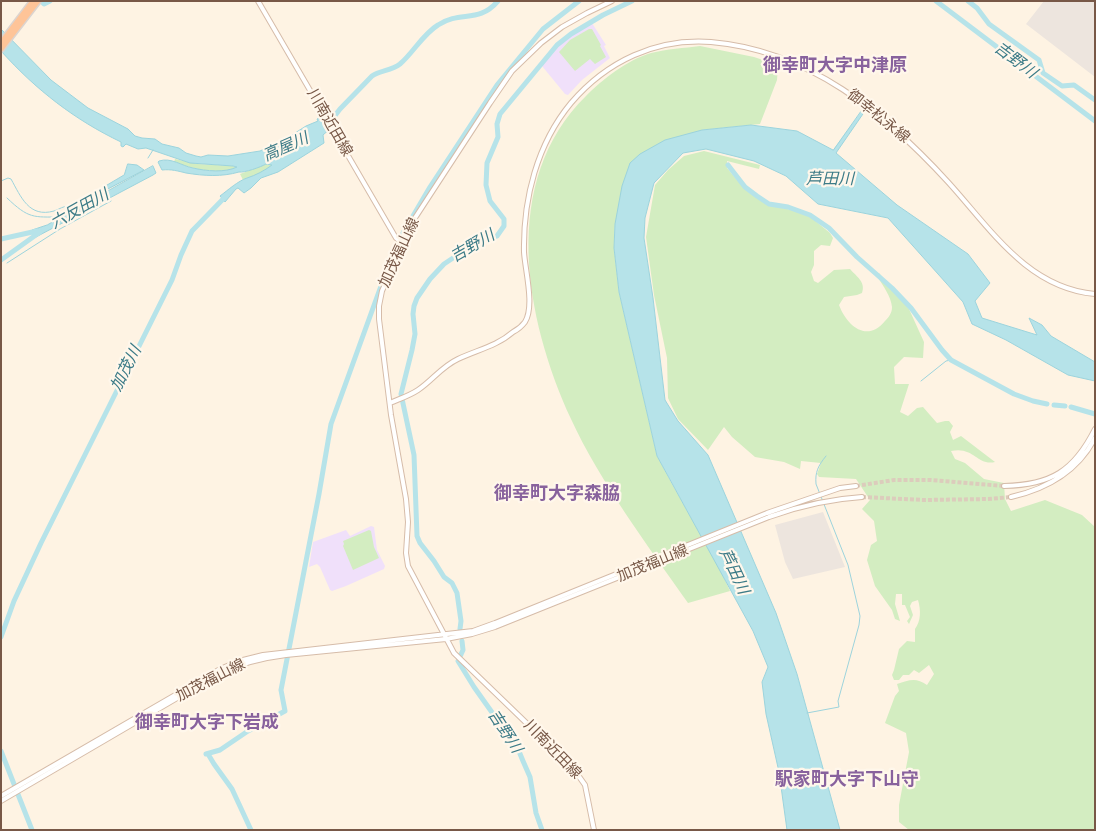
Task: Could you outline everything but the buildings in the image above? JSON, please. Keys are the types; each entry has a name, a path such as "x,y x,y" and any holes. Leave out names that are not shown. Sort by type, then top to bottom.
{"highway":[{"path":"1,49 32,1"},
{"path":"1,43 38,1"}],"main road":[{"name":"川南近田線","path":"258,1 396,238 402,244"},
{"name":"加茂福山線","path":"446,639 408,566 406,553 408,522 406,500 390,403 378,306 382,291 413,221 512,71 562,27 612,1"},
{"name":"御幸松永線","path":"390,403 419,390 441,368 502,341 525,322 530,303 524,252 527,205 533,175 543,148 553,129 565,110 605,71 631,56 659,46 680,42 726,44 753,49 797,64 819,75 878,114 914,147 949,183 994,235 1031,271 1068,289 1095,294"},
{"path":"1011,497 1036,490 1064,474 1082,458 1092,440 1095,429"},
{"path":"1004,486 1029,485 1051,477 1073,462 1092,440"},
{"name":"加茂福山線","path":"1,796 23,786 220,669 251,657 468,632 495,624 816,495 840,488 856,486"},
{"name":"加茂福山線","path":"751,522 793,508 826,500 862,497"},
{"name":"加茂福山線","path":"289,653 446,639 472,634 496,627 657,560"},
{"name":"川南近田線","path":"446,639 459,658 578,773 584,785 594,830"},
{"name":"加茂福山線","path":"1,801 11,792"}],"shaded area":[{"path":"1044,1 1095,1 1095,77 1026,24"},
{"path":"592,23 606,45 604,46 610,58 582,80 568,95 565,94 542,66 568,38"},
{"path":"823,512 845,567 793,579 785,562 775,525"},
{"path":"371,526 374,527 377,550 385,566 384,569 346,586 330,590 320,567 317,564 309,567 313,542 346,530 350,536"}],"green space":[{"path":"592,29 606,57 595,64 590,59 575,71 559,52 570,40"},
{"path":"700,46 754,57 778,65 777,80 760,124 702,130 615,224 614,248 619,292 657,456 717,563 730,591 688,603 610,490 571,419 555,380 542,338 533,295 529,252 531,209 540,168 558,130 586,96 616,71 642,56 663,50"},
{"path":"704,151 760,165 759,169 727,161 727,168 744,188 767,204 807,214 830,233 833,238 830,246 821,245 814,251 814,265 811,272 814,281 818,283 834,270 850,269 860,280 863,286 862,293 844,297 839,305 852,325 858,329 871,331 890,315 892,309 890,299 877,276 879,273 909,309 924,342 923,358 904,357 894,367 895,384 909,384 900,412 908,416 917,408 923,407 937,423 949,421 953,426 950,432 953,440 961,436 995,462 984,461 965,451 951,451 955,459 965,463 984,479 1004,483 1005,499 1011,511 1045,500 1082,515 1095,527 1095,830 909,830 899,822 899,805 909,752 906,733 885,723 895,696 899,691 897,684 916,680 927,685 934,674 929,665 919,673 914,670 909,675 903,675 899,680 894,680 892,675 899,649 907,641 915,642 915,629 920,615 920,608 918,600 912,602 910,606 913,615 909,624 907,621 910,617 905,605 902,605 902,594 896,594 895,604 900,621 895,619 892,610 875,586 867,560 871,545 877,541 874,521 862,509 870,500 856,479 819,477 817,474 821,463 801,461 800,469 784,462 755,457 732,437 724,427 708,450 678,419 668,398 667,358 654,295 646,237 655,185 684,156"},
{"path":"175,159 198,164 233,166 237,168 222,171 206,170 174,162"},
{"path":"266,164 272,166 256,176 243,180 240,174"},
{"path":"105,189 107,191 72,210 70,208"},
{"path":"369,530 371,531 374,547 379,558 353,570 343,546 343,541"}],"water":[{"path":"1,29 51,80 88,108 128,129 135,136 155,139 162,144 179,148 186,153 201,157 208,155 228,156 260,151 284,140 324,116 331,128 323,135 324,143 278,172 261,178 244,193 238,188 236,189 225,202 220,196 240,181 260,173 272,165 266,164 248,171 226,175 199,175 162,170 158,162 163,160 209,171 221,171 237,167 190,163 146,148 138,149 126,144 123,147 121,146 121,142 72,114 28,79 1,51"},
{"name":"芦田川","path":"863,109 865,111 836,153 897,205 968,254 990,283 975,301 982,318 1037,335 1029,318 1042,325 1051,336 1095,362 1095,381 1068,375 1006,340 972,324 963,302 888,218 818,204 786,176 754,161 706,149 683,153 654,183 645,218 644,238 665,400 678,421 708,455 776,613 797,674 840,830 787,830 779,772 766,714 762,682 768,667 753,631 657,456 619,292 614,248 615,224 622,186 630,163 640,154 665,140 702,130 751,125 797,131 833,150"},
{"path":"128,164 137,165 144,170 103,190 102,188 124,175"},
{"path":"153,166 156,173 153,175 36,237 32,230 47,225"}],"waterway":[{"path":"43,3 50,1"},
{"name":"高屋川","path":"327,126 340,109 372,76 400,64 423,38 438,25 454,18 476,15 491,8 498,1"},
{"path":"403,233 430,187 497,85 543,29 579,1"},
{"name":"吉野川","path":"460,629 461,621 457,593 452,583 444,577 417,536 414,455 401,394 415,334 414,306 430,279 444,264 465,250 497,236 504,226 504,219 490,201 486,185 487,163 498,137 497,124 500,114 557,45 571,34 603,15 632,1"},
{"name":"吉野川","path":"936,1 1095,121"},
{"name":"高屋川","path":"968,1 977,8 989,24 1039,60 1043,73 1062,86 1074,85 1095,100"},
{"path":"148,158 153,150"},
{"path":"728,165 745,187 769,204 788,207 810,215 829,228 911,308 951,360 1014,394 1047,404"},
{"path":"1,181 8,178 11,179 22,199 32,209 45,212 69,206 102,189"},
{"name":"加茂川","path":"1,637 14,601 41,543 172,280 192,231 227,195"},
{"path":"7,198 21,210 37,217 60,217"},
{"path":"7,263 60,229 111,201"},
{"name":"六反田川","path":"1,239 37,231"},
{"path":"1,260 40,232"},
{"path":"206,754 220,750 248,731 285,711 281,690 331,424 385,275"},
{"path":"921,381 946,361 951,360"},
{"path":"1054,405 1065,406"},
{"path":"1071,407 1095,414"},
{"path":"807,713 839,707 838,701 860,616 848,565 816,484 818,469 826,456"},
{"name":"吉野川","path":"462,641 463,650 458,661 518,749 530,777 536,813 542,830"},
{"name":"加茂川","path":"1,751 32,830"},
{"path":"208,754 232,789 251,830"}],"tunnel":[{"path":"856,486 894,480 931,480 1004,486"},
{"path":"862,497 924,500 1011,497"}],"district":[{"name":"御幸町大字中津原","path":"835,67"},
{"name":"御幸町大字森脇","path":"557,495"},
{"name":"御幸町大字下岩成","path":"207,724"},
{"name":"駅家町大字下山守","path":"847,781"}]}
